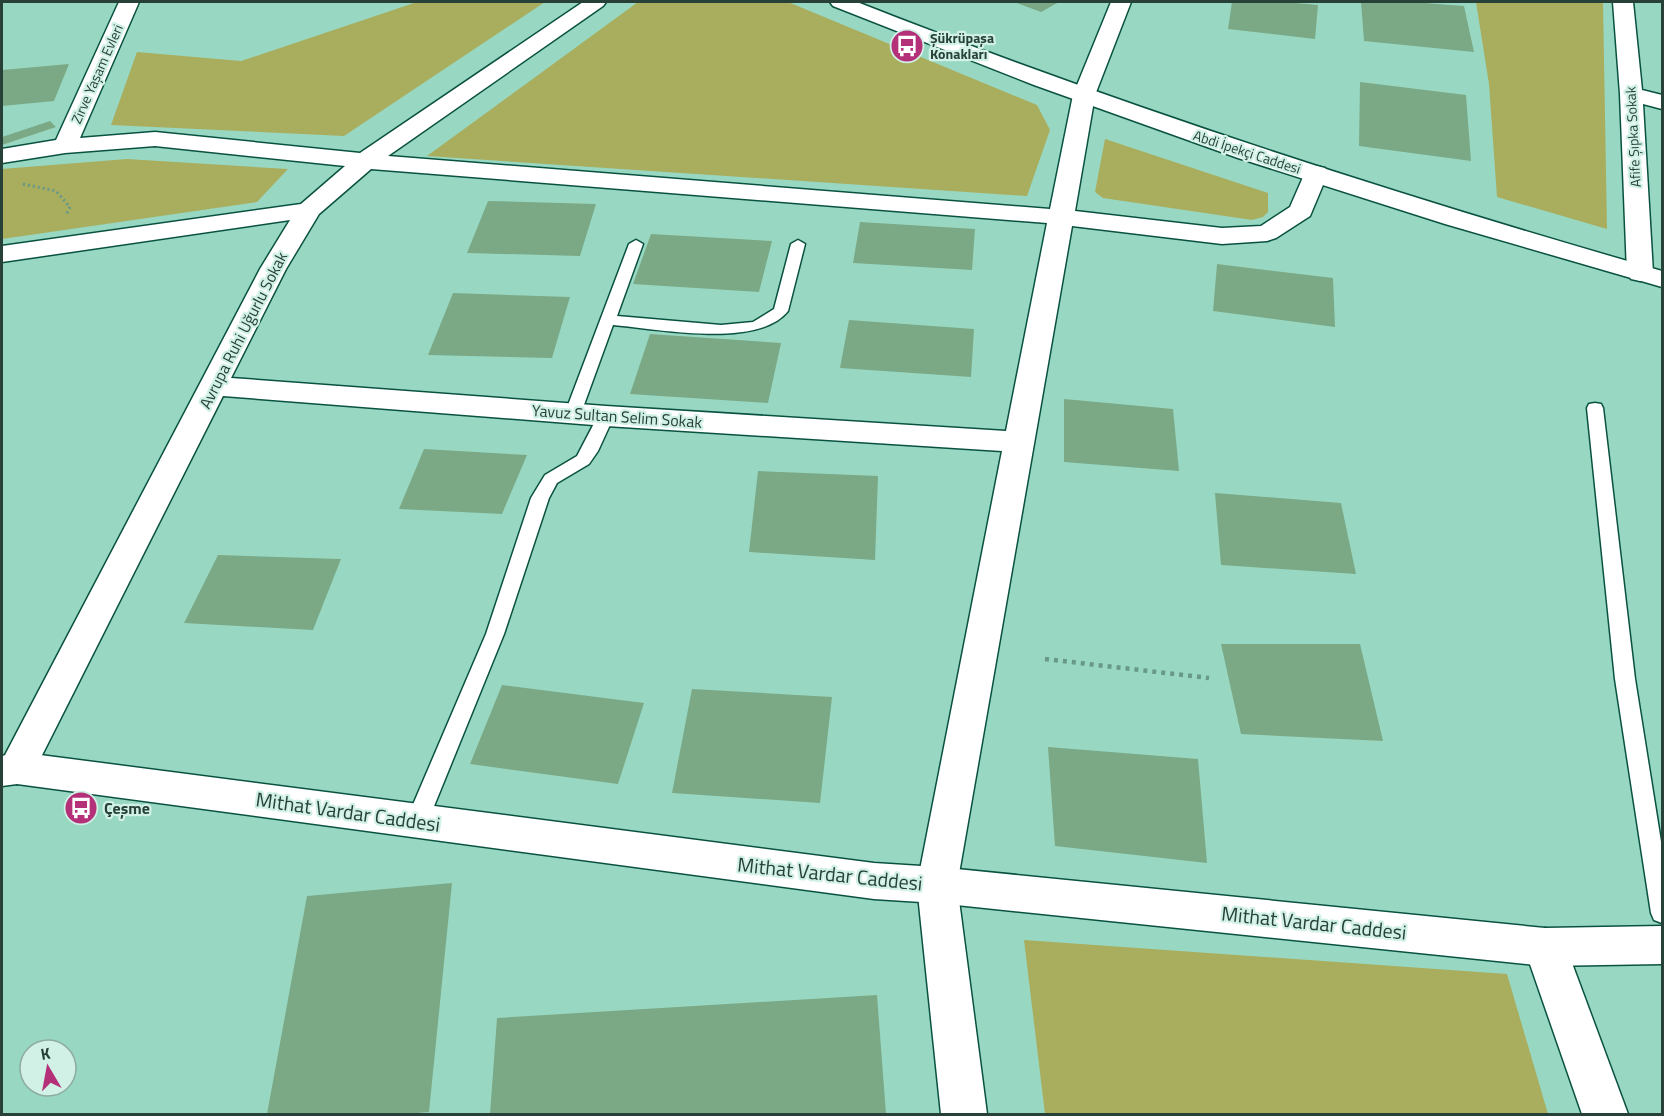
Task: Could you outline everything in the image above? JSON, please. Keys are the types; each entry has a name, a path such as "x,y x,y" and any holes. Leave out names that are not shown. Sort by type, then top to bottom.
{"street":[{"name":"Zirve Yaşam Evleri","path":"65,146 129,2"},
{"name":"Avrupa Ruhi Uğurlu Sokak","path":"9,770 214,386 273,269 309,210 365,161 596,2"},
{"name":"Abdi İpekçi Caddesi","path":"840,2 921,35 1170,127 1495,231 1651,276"},
{"path":"964,1114 937,885 1084,95 1121,2"},
{"name":"Afife Şıpka Sokak","path":"1623,2 1651,276"},
{"path":"1631,94 1662,102"},
{"path":"2,156 65,146 155,139 365,161 1062,216 1222,236 1267,233 1301,210 1316,173"},
{"path":"2,254 309,210"},
{"name":"Yavuz Sultan Selim Sokak","path":"214,386 606,416 1020,442"},
{"name":"Mithat Vardar Caddesi","path":"9,770 874,881 937,885 1545,947 1662,945"},
{"path":"1545,947 1605,1114"}],"lane":[{"path":"573,413 636,244"},
{"path":"608,321 721,330 757,326 781,311 798,244"},
{"path":"1595,408 1625,679 1662,913"},
{"path":"417,821 495,634 540,498 551,479 583,460 590,451 606,416"}],"path":[{"path":"21,184 48,187 63,195 70,207 62,225 45,248"},
{"path":"1045,659 1209,678"}],"green space":[{"path":"417,2 545,2 344,136 111,125 137,52 241,61"},
{"path":"638,2 788,2 1037,105 1050,130 1027,196 427,156"},
{"path":"1476,2 1603,2 1607,229 1497,197 1489,84"},
{"path":"1105,139 1268,193 1268,212 1263,217 1252,220 1103,198 1095,192"},
{"path":"127,159 288,169 257,202 2,239 2,169"},
{"path":"1024,940 1507,974 1548,1114 1045,1114"}],"building":[{"path":"1014,2 1059,2 1041,12"},
{"path":"1232,2 1284,2 1318,5 1315,39 1228,29"},
{"path":"1361,2 1411,2 1464,6 1474,52 1364,41"},
{"path":"69,64 54,101 2,106 2,70"},
{"path":"1360,82 1466,95 1471,161 1359,146"},
{"path":"50,121 56,127 2,145 2,137"},
{"path":"488,201 596,204 580,256 467,253"},
{"path":"860,222 975,229 972,270 853,263"},
{"path":"651,234 772,241 759,292 633,284"},
{"path":"1217,264 1333,278 1335,327 1213,311"},
{"path":"453,293 570,297 552,358 428,355"},
{"path":"849,320 974,329 971,377 840,368"},
{"path":"650,334 781,343 768,403 630,394"},
{"path":"1064,399 1173,409 1179,471 1064,462"},
{"path":"424,449 527,455 502,514 399,509"},
{"path":"758,471 878,476 875,560 749,552"},
{"path":"1215,493 1341,503 1356,574 1221,565"},
{"path":"218,555 341,559 313,630 184,623"},
{"path":"1221,644 1360,644 1383,741 1241,734"},
{"path":"502,685 644,703 618,784 470,764"},
{"path":"692,689 832,697 820,803 672,793"},
{"path":"1048,747 1198,759 1207,863 1055,846"},
{"path":"452,883 429,1112 267,1114 307,896"},
{"path":"877,995 886,1114 490,1114 497,1018"}],"place":[{"name":"Şükrüpaşa Konakları","path":"907,46"},
{"name":"Çeşme","path":"81,808"}]}
